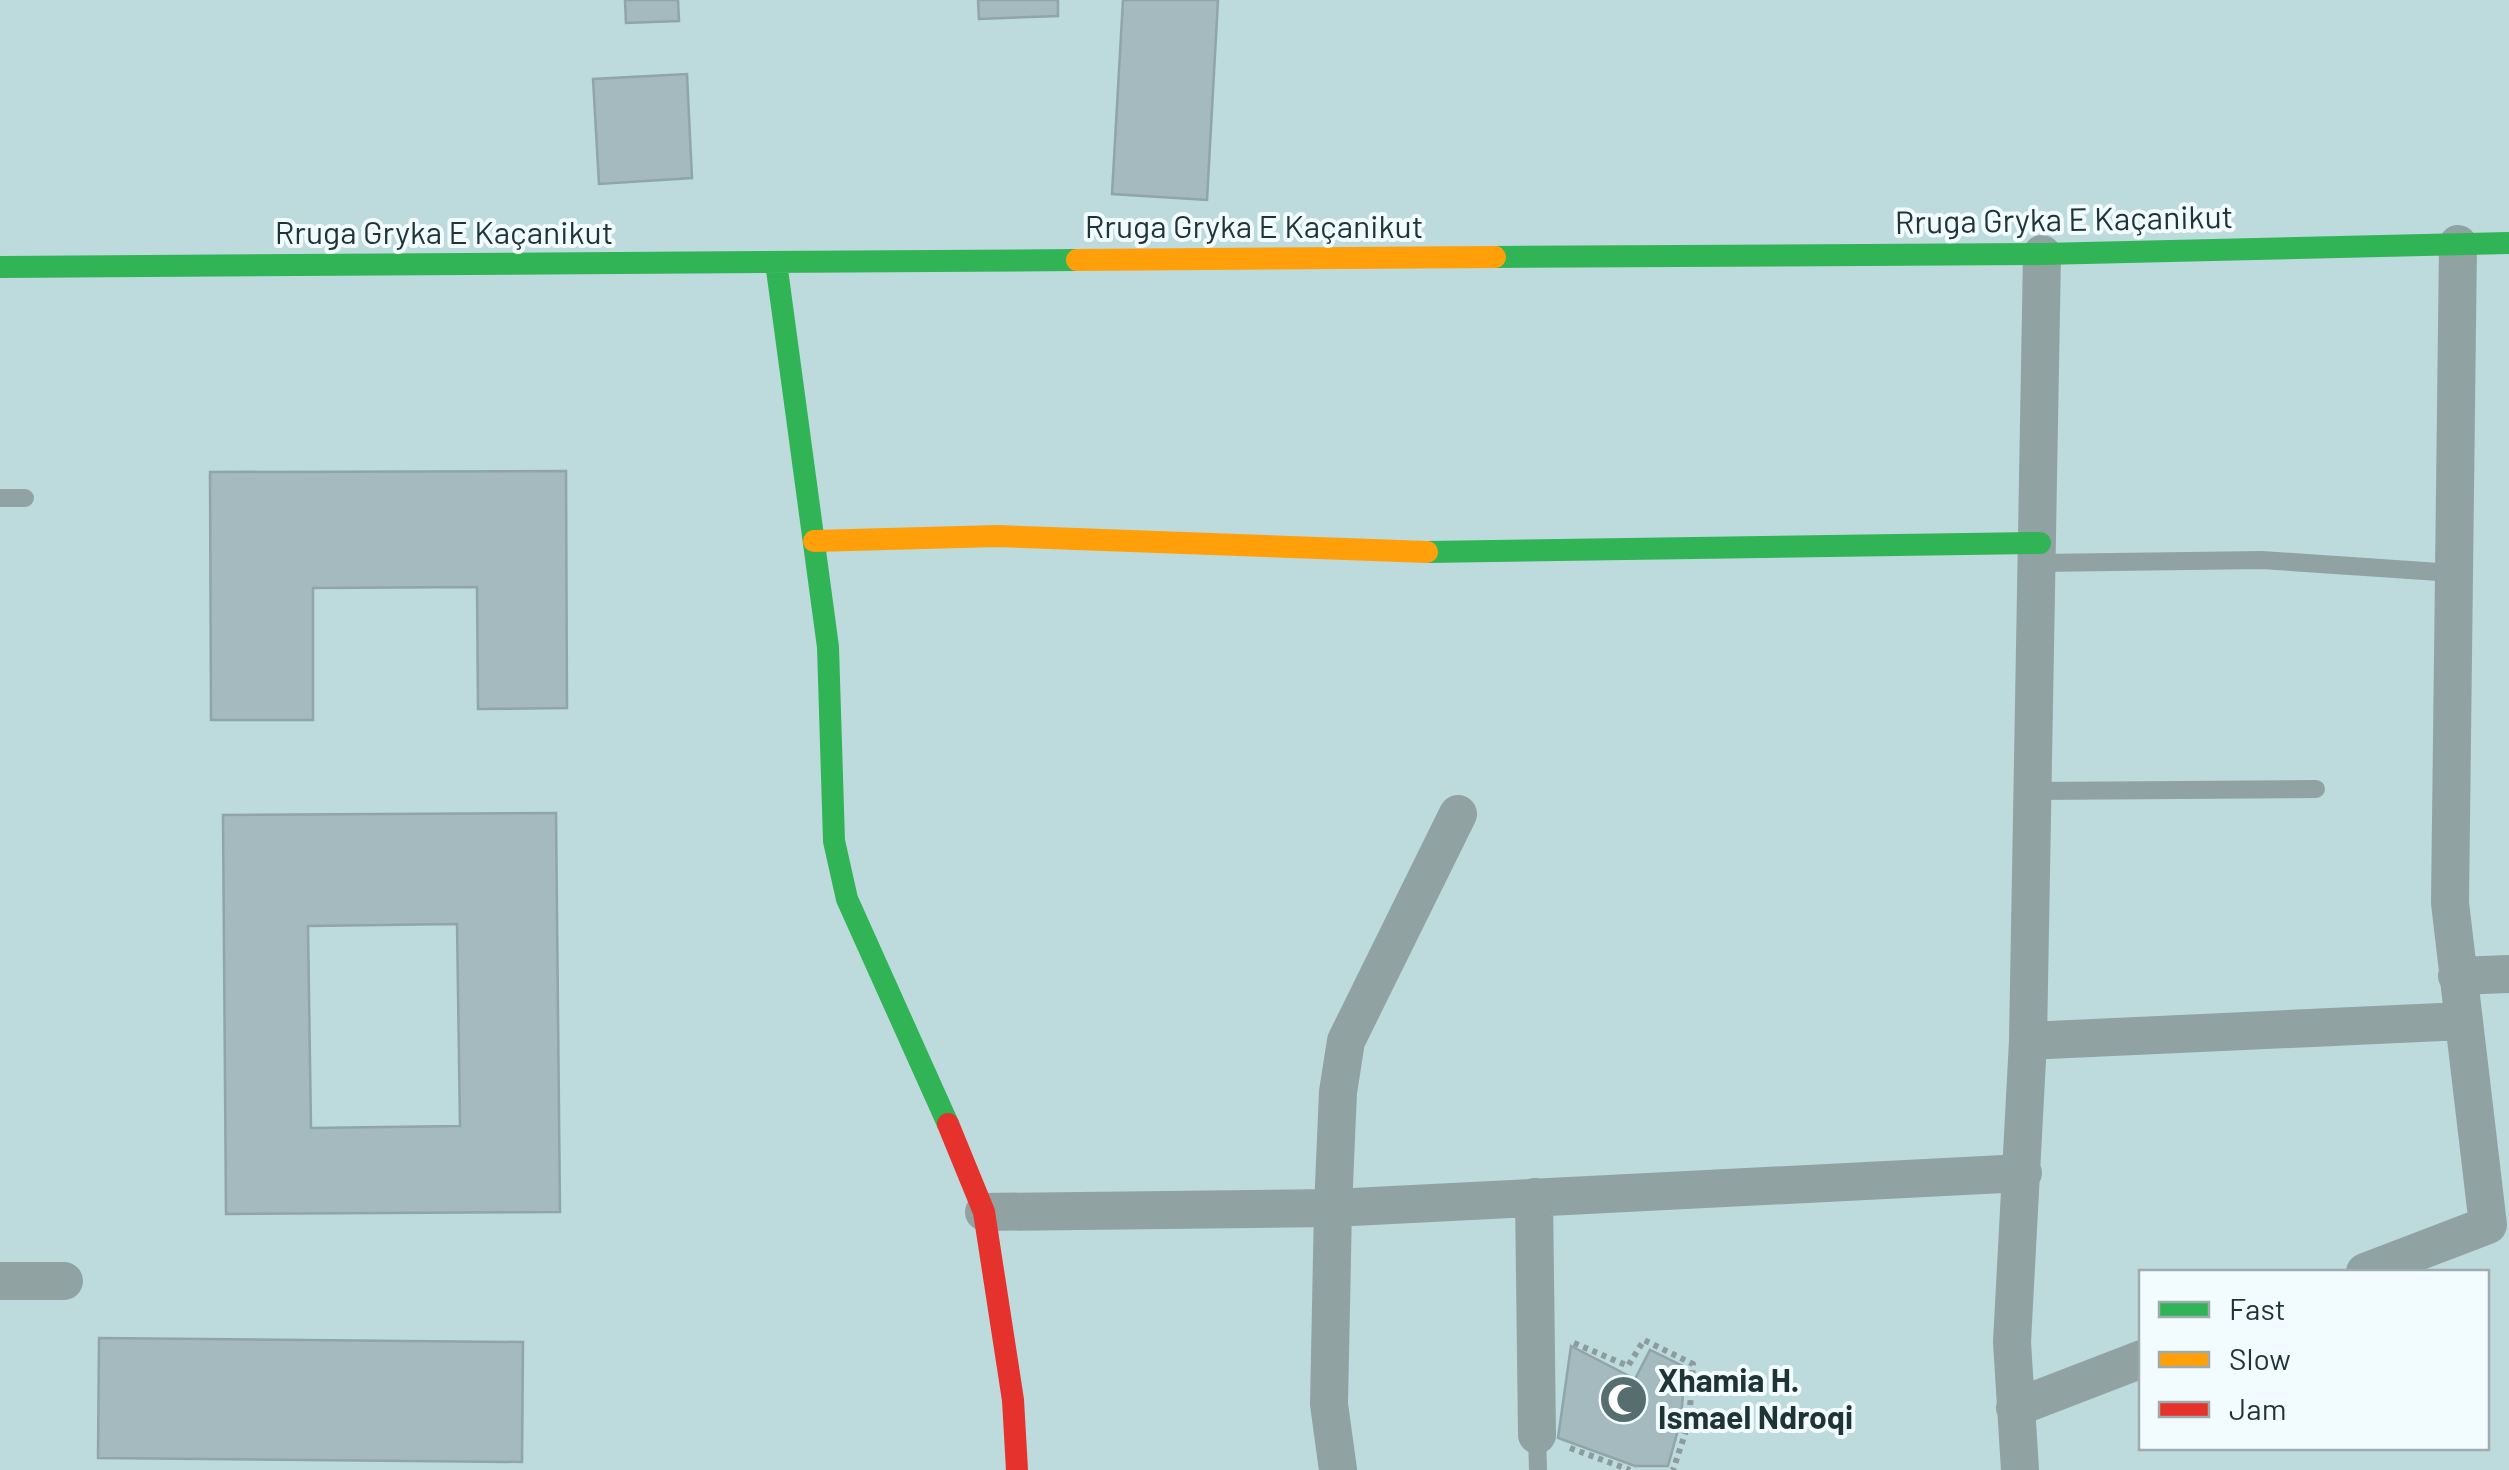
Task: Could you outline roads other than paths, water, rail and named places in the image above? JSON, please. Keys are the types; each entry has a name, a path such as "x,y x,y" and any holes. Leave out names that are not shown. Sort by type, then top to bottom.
{"street":[{"name":"Rruga Gryka E Kaçanikut","path":"0,268 2042,254 2509,243"},
{"path":"2370,1270 2488,1225 2450,903 2458,244"},
{"path":"2020,1470 2012,1342 2028,1042 2042,254"},
{"path":"776,262 828,647 834,841 847,899 917,1047 984,1212 1014,1400 1018,1470"},
{"path":"814,541 998,536 1456,553 2039,553"},
{"path":"1338,1470 1329,1404 1332,1208 1338,1092 1346,1042 1458,814"},
{"path":"2457,976 2509,974"},
{"path":"2028,1042 2463,1021"},
{"path":"984,1212 1332,1208 2023,1173"},
{"path":"1534,1197 1538,1453"},
{"path":"0,1281 64,1281"},
{"path":"2015,1408 2139,1360"}],"lane":[{"path":"0,498 25,498"},
{"path":"2039,553 2262,560 2454,572"},
{"path":"2034,790 2316,790"}],"place":[{"name":"Xhamia H. Ismael Ndroqi","path":"1623,1399"}]}
